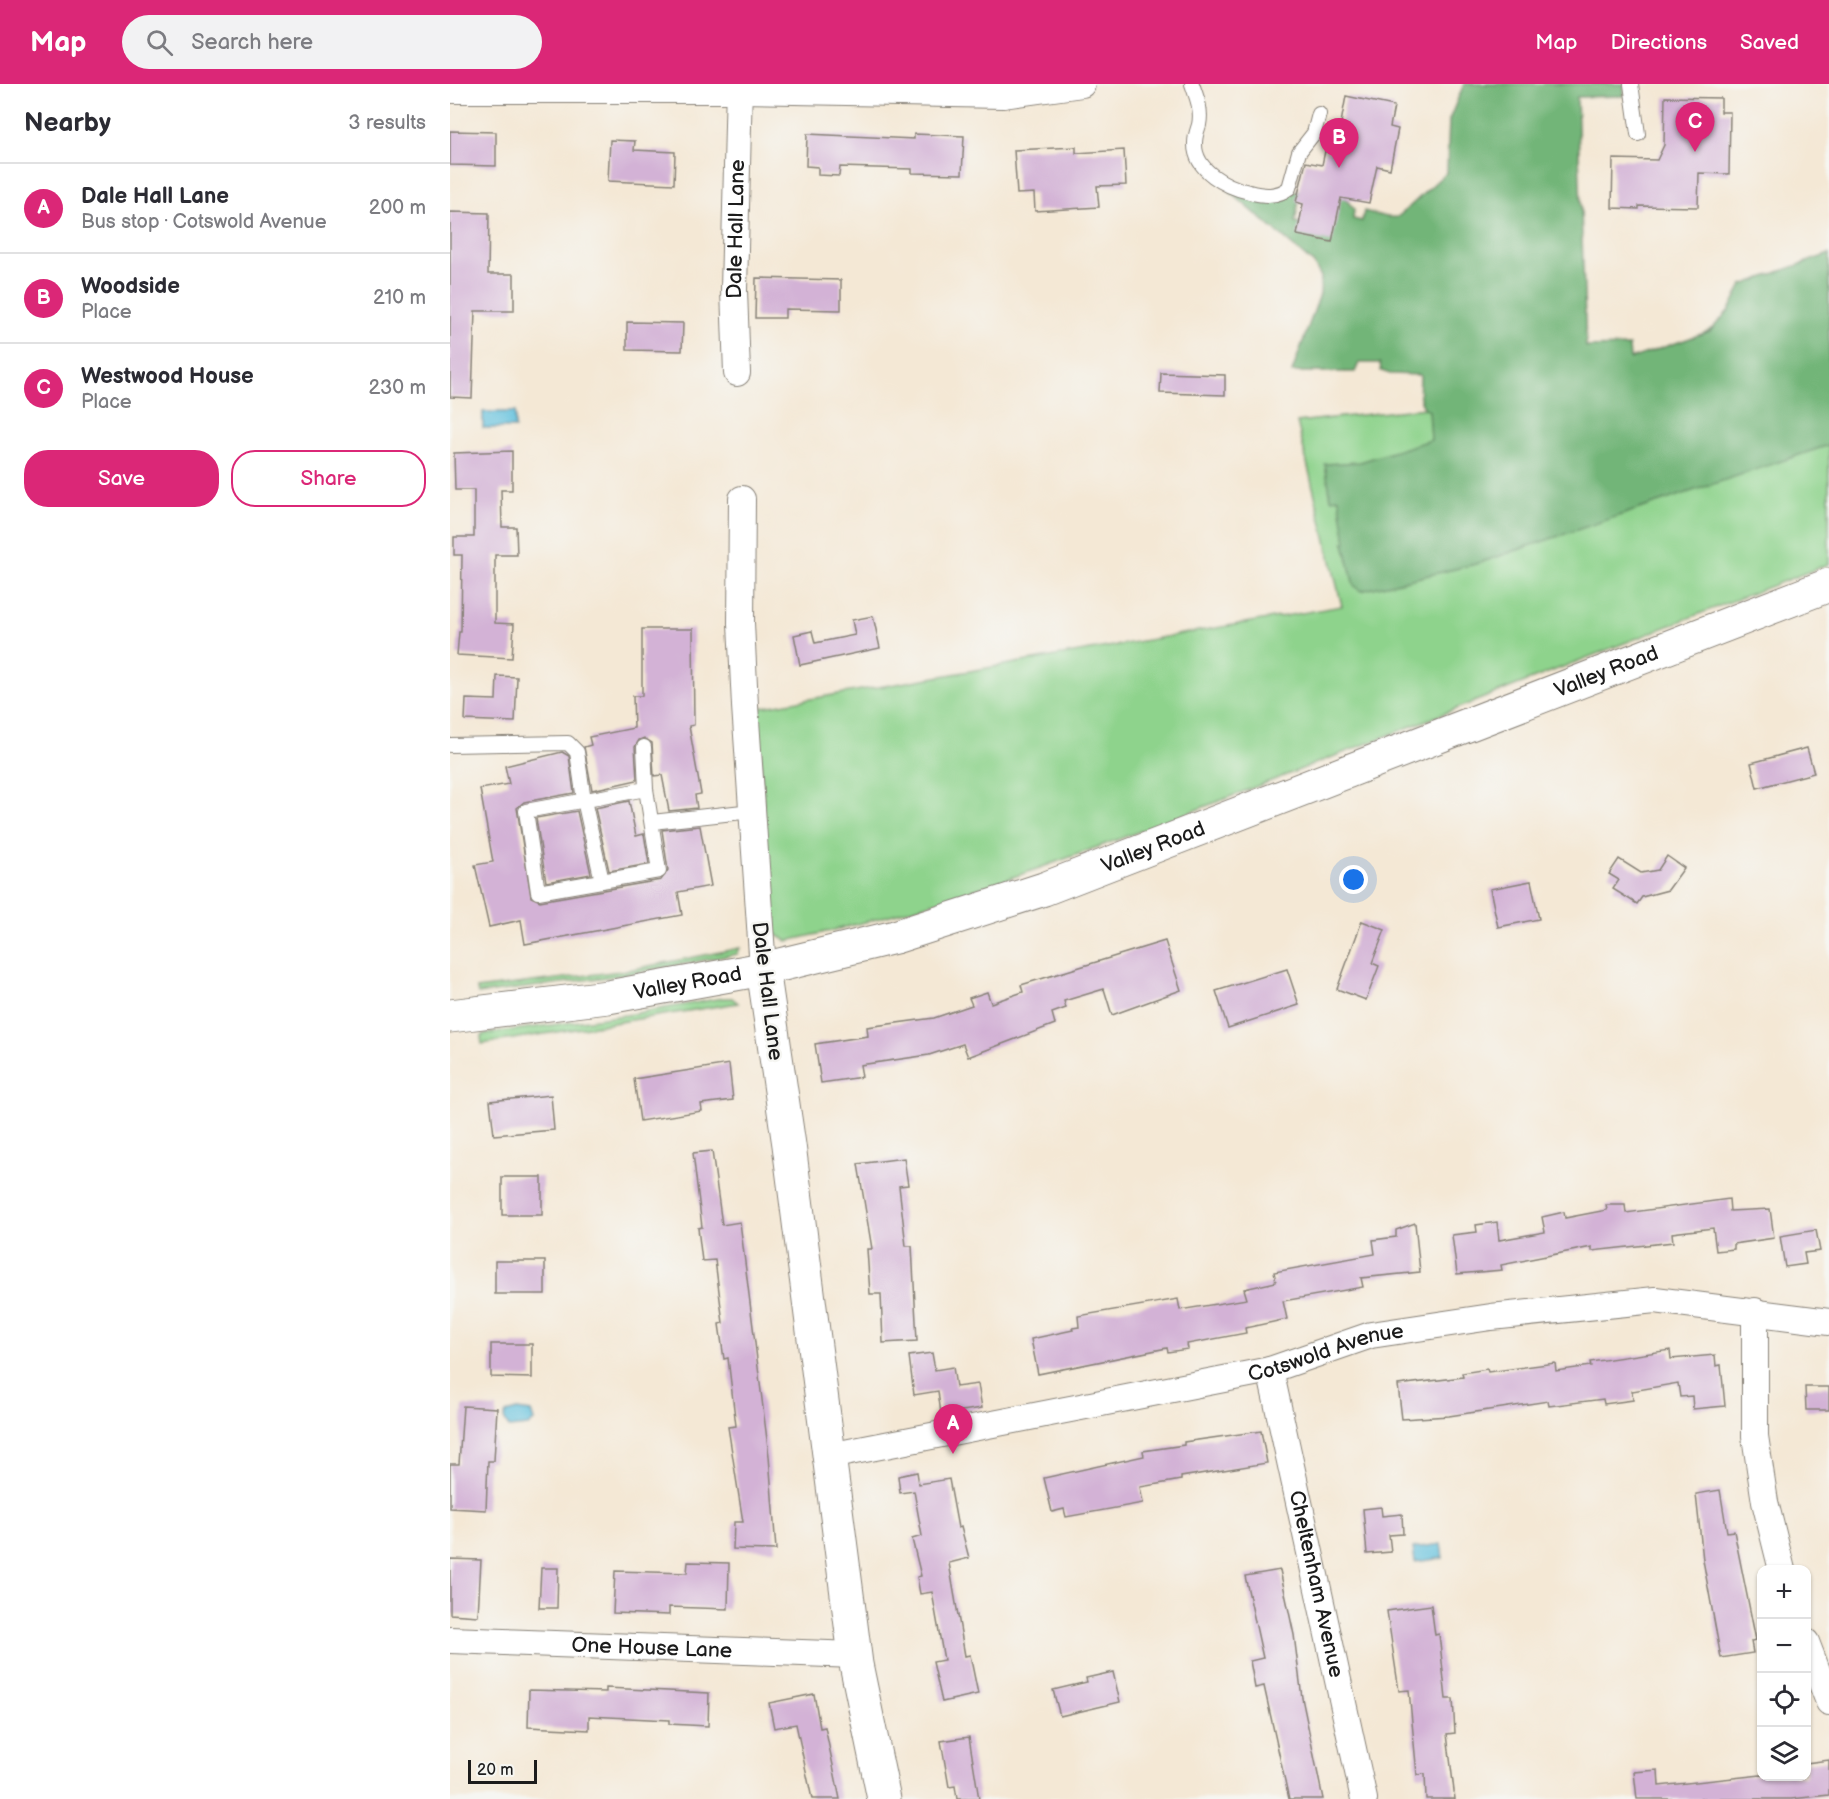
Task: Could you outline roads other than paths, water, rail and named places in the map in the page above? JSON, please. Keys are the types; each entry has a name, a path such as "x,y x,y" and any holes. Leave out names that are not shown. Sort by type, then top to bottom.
{"main road":[{"name":"Valley Road","path":"450,1016 608,997 763,969 895,937 1044,889 1829,585"},
{"name":"Dale Hall Lane","path":"763,969 855,1655 884,1799"}],"street":[{"path":"450,90 739,87 1003,95 1082,84"},
{"name":"Dale Hall Lane","path":"737,373 734,291 739,87"},
{"name":"Dale Hall Lane","path":"742,499 741,623 763,969"},
{"name":"Cotswold Avenue","path":"830,1456 1270,1370 1371,1335 1491,1317 1655,1300 1829,1322"},
{"path":"1755,1311 1755,1436 1765,1502 1781,1565"},
{"name":"Cheltenham Avenue","path":"1270,1370 1364,1799"},
{"name":"One House Lane","path":"450,1640 855,1655"},
{"path":"1811,1655 1829,1702"}],"lane":[{"path":"1192,84 1200,107 1194,144 1197,154 1221,183 1246,192 1272,196 1289,188 1299,152 1314,133 1319,114"},
{"path":"1633,84 1638,134"},
{"path":"450,745 568,743 577,752 584,800 602,881"},
{"path":"644,747 646,789 659,870 538,892 526,811 646,789"},
{"path":"652,822 752,812"}],"water":[{"path":"483,412 515,412 515,428 483,428"},
{"path":"517,1410 531,1412 534,1421 528,1426 509,1428 504,1418 506,1413"},
{"path":"1441,1544 1443,1558 1415,1562 1413,1548"}],"place":[{"name":"Westwood House","path":"1695,152"},
{"name":"Woodside","path":"1339,168"},
{"name":"Dale Hall Lane","path":"953,1454"}]}
